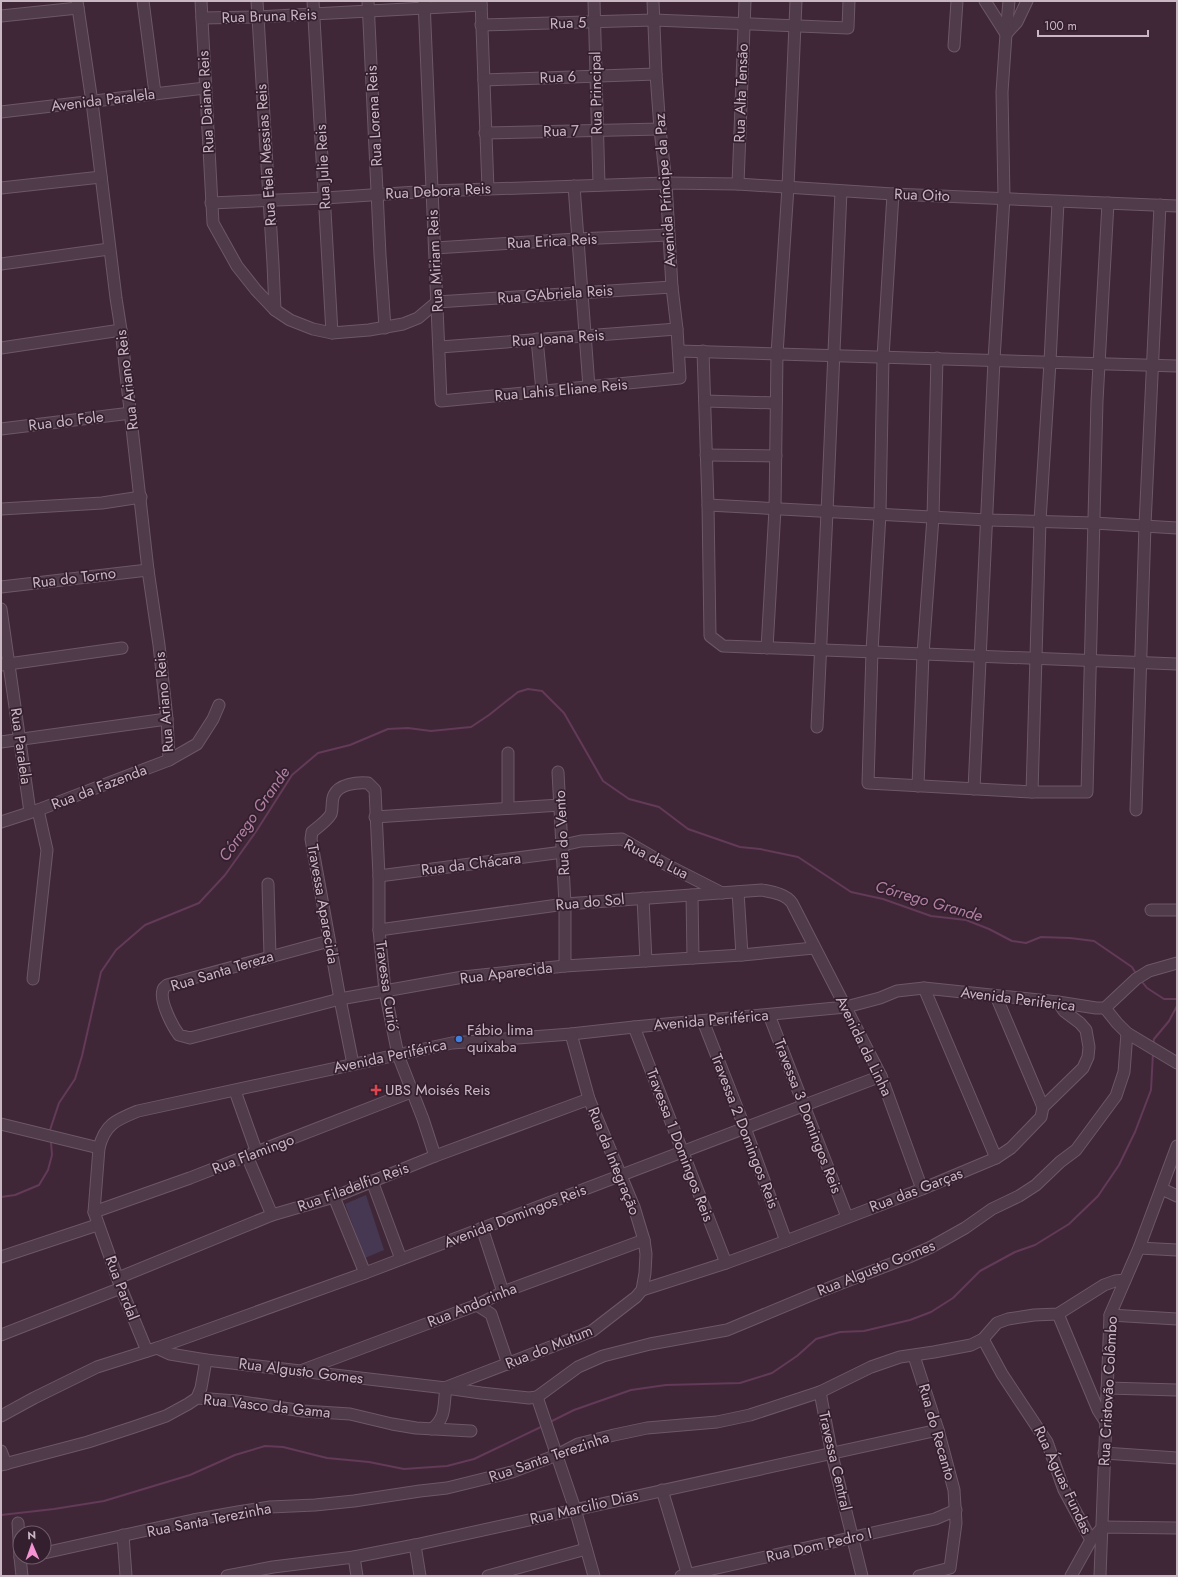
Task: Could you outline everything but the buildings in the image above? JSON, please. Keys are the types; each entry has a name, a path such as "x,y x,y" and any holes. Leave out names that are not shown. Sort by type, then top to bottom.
{"street":[{"path":"143,1 155,93"},
{"name":"Rua Daiane Reis","path":"201,1 213,223 237,266 256,290 275,310 290,320 313,329 332,333 385,328 403,324 418,318 437,302"},
{"name":"Rua Etela Messias Reis","path":"257,1 274,264 275,310"},
{"name":"Rua Julie Reis","path":"313,1 332,333"},
{"name":"Rua Principal","path":"594,1 599,186"},
{"name":"Avenida Príncipe da Paz","path":"653,1 656,74 666,183 672,287 679,351 680,378"},
{"name":"Rua Alta Tensão","path":"738,184 745,1"},
{"path":"768,648 775,509 777,354 788,187 796,1"},
{"name":"Rua 5","path":"481,26 654,20 744,25 848,28 849,1"},
{"path":"954,46 957,1"},
{"path":"985,1 1006,34"},
{"path":"974,789 994,360 1004,197 1002,92 1009,1"},
{"path":"1006,34 1017,22 1027,1"},
{"path":"481,3 488,189"},
{"name":"Rua Bruna Reis","path":"202,18 314,14 368,6 481,3"},
{"path":"1,16 78,4"},
{"name":"Rua Ariano Reis","path":"78,4 92,102 109,249 121,330 141,497 148,570 159,645 167,719 169,760"},
{"name":"Rua Miriam Reis","path":"424,4 442,401"},
{"name":"Rua Lorena Reis","path":"368,6 385,328"},
{"name":"Rua 6","path":"484,80 656,74"},
{"name":"Avenida Paralela","path":"1,112 205,88"},
{"name":"Rua 7","path":"486,133 660,129"},
{"path":"1,188 101,177"},
{"name":"Rua Debora Reis","path":"211,203 432,191 666,183"},
{"name":"Rua Oito","path":"666,183 738,184 893,194 1004,197 1058,202 1177,206"},
{"path":"574,186 589,387"},
{"path":"816,727 828,512 833,355 841,191"},
{"path":"893,194 883,356 880,514 872,651 868,783 1032,792 1087,792 1099,364 1108,203"},
{"path":"1032,792 1040,521 1058,202"},
{"path":"1136,810 1145,525 1160,205"},
{"name":"Rua Erica Reis","path":"435,248 669,235"},
{"path":"1,264 109,249"},
{"name":"Rua GAbriela Reis","path":"437,302 672,287"},
{"path":"1,348 121,330"},
{"name":"Rua Joana Reis","path":"440,347 585,335 677,330"},
{"path":"537,339 542,391"},
{"path":"679,351 1177,366"},
{"path":"703,352 708,505 710,636 723,646 1177,664"},
{"path":"918,786 923,654 933,517 937,358"},
{"name":"Rua Lahis Eliane Reis","path":"442,401 680,378"},
{"path":"705,402 776,403"},
{"name":"Rua do Fole","path":"1,429 131,414"},
{"path":"706,455 776,456"},
{"path":"1,509 94,504 141,497"},
{"path":"708,505 987,520 1145,525 1177,528"},
{"name":"Rua do Torno","path":"1,587 148,570"},
{"name":"Rua Paralela","path":"1,609 5,665 34,811 47,850 33,978"},
{"path":"5,665 122,648"},
{"name":"Rua da Fazenda","path":"1,822 169,760 197,744 219,705"},
{"path":"1,742 167,719"},
{"path":"508,753 508,808"},
{"name":"Rua do Vento","path":"558,772 565,904 565,966"},
{"name":"Travessa Aparecida","path":"353,1064 311,839 312,832 330,815 333,796 336,791 344,786 359,782 368,783 374,790 375,813"},
{"path":"375,813 560,805"},
{"name":"Travessa Curió","path":"375,813 379,876 379,930 385,991 398,1055 411,1092 423,1119 435,1156"},
{"name":"Rua da Lua","path":"563,849 580,842 622,839 665,864 723,893"},
{"name":"Rua da Chácara","path":"379,876 563,849"},
{"path":"268,884 270,956"},
{"name":"Rua do Sol","path":"379,930 565,904 762,890 776,893 790,900 795,908"},
{"path":"738,892 742,955"},
{"path":"692,895 693,958"},
{"path":"643,898 646,960"},
{"name":"Avenida da Linha","path":"795,908 814,948 881,1076 922,1189"},
{"path":"1151,910 1177,910"},
{"name":"Rua Santa Tereza","path":"202,1035 190,1038 179,1035 171,1024 163,997 163,990 167,986 270,956 329,941"},
{"name":"Rua Aparecida","path":"202,1035 340,999 463,977 565,966 742,955 814,948"},
{"path":"1177,963 1149,971 1136,979 1105,1008 1127,1033 1177,1063"},
{"path":"924,988 996,1158"},
{"name":"Avenida Periferica","path":"846,1007 880,998 904,989 924,988 1105,1008"},
{"path":"996,996 1043,1107"},
{"name":"Rua das Garças","path":"642,1290 726,1263 922,1189 996,1158 1011,1148 1041,1117 1043,1107 1083,1068 1088,1057 1088,1036 1083,1026 1064,1011 1058,1002"},
{"name":"Avenida Periférica","path":"94,1212 99,1148 106,1129 117,1119 138,1111 452,1043 769,1016 846,1007"},
{"name":"Travessa 3 Domingos Reis","path":"769,1016 847,1217"},
{"name":"Travessa 2 Domingos Reis","path":"703,1021 745,1128 786,1241"},
{"name":"Travessa 1 Domingos Reis","path":"634,1027 726,1263"},
{"name":"Rua Algusto Gomes","path":"152,1349 170,1354 206,1360 481,1393 529,1398 537,1397 578,1367 603,1356 650,1344 727,1330 816,1292 909,1258 931,1248 965,1228 992,1209 1019,1196 1036,1185 1060,1162 1076,1150 1116,1096 1124,1072 1127,1033"},
{"name":"Rua da Integração","path":"571,1034 590,1099 634,1207 644,1240 646,1267 642,1290"},
{"name":"Avenida Domingos Reis","path":"1,1416 97,1367 152,1349 365,1273 881,1076"},
{"path":"235,1091 252,1154 272,1215"},
{"name":"Rua Flamingo","path":"94,1212 190,1178 411,1092"},
{"name":"Rua Filadelfio Reis","path":"1,1335 272,1215 334,1197 435,1156 590,1099"},
{"path":"1,1124 99,1148"},
{"name":"Rua Cristovão Colômbo","path":"1100,1576 1110,1314 1139,1248 1177,1146"},
{"path":"372,1181 401,1258"},
{"path":"1162,1189 1177,1196"},
{"path":"334,1197 365,1273"},
{"name":"Rua Pardal","path":"94,1212 97,1225 120,1283 152,1349"},
{"path":"1,1257 97,1225"},
{"path":"482,1228 503,1292"},
{"name":"Rua Andorinha","path":"301,1371 477,1305 503,1292 644,1240"},
{"path":"1139,1248 1177,1250"},
{"name":"Rua Santa Terezinha","path":"52,1551 192,1520 238,1512 270,1507 315,1505 354,1501 447,1488 504,1474 557,1455 578,1444 614,1435 647,1428 717,1422 735,1418 783,1405 820,1392 871,1367 900,1357 964,1347 983,1339 997,1323 1008,1319 1034,1315 1058,1314 1104,1285 1115,1281 1125,1280"},
{"name":"Rua do Mutum","path":"446,1388 592,1331 636,1297 642,1290"},
{"path":"477,1305 491,1314 508,1364"},
{"path":"1058,1314 1098,1410 1105,1422"},
{"path":"1110,1314 1177,1319"},
{"name":"Rua Águas Fundas","path":"983,1339 999,1368 1047,1442 1064,1490 1091,1540"},
{"name":"Rua do Recanto","path":"914,1356 938,1430 954,1490 956,1510 956,1523 950,1568 919,1576"},
{"path":"197,1398 201,1388 206,1360"},
{"path":"432,1429 441,1420 446,1388"},
{"path":"1107,1388 1177,1390"},
{"name":"Travessa Central","path":"820,1392 832,1455 862,1576"},
{"path":"537,1397 575,1509 594,1576"},
{"name":"Rua Vasco da Gama","path":"3,1465 88,1442 166,1416 197,1398 229,1400 303,1412 350,1414 392,1424 432,1429 471,1431"},
{"name":"Rua Marcilio Dias","path":"227,1576 274,1571 354,1557 662,1490 832,1455 938,1430"},
{"path":"1,1451 3,1465"},
{"path":"1104,1453 1177,1458"},
{"path":"662,1490 685,1576"},
{"name":"Rua Dom Pedro I","path":"685,1576 934,1519 956,1510"},
{"path":"1071,1576 1091,1540 1103,1527 1177,1528"},
{"path":"122,1535 126,1576"},
{"path":"415,1544 420,1576"},
{"path":"488,1576 586,1549"},
{"path":"354,1557 357,1576"},
{"path":"22,1565 22,1576"}],"shaded area":[{"path":"366,1195 384,1250 365,1258 345,1204"}],"waterway":[{"name":"Córrego Grande","path":"50,1130 59,1103 75,1079 82,1056 101,972 116,950 145,925 199,903 225,875 257,830 292,775 318,753 350,745 388,729 408,728 431,731 471,727 518,692 528,689 542,691 564,713 603,781 629,799 659,807 688,829 740,847 760,849 798,857 851,892 883,899 931,916 966,920 989,929 1012,941 1026,943 1041,937 1094,941 1132,967 1135,972"},
{"name":"Córrego Grande","path":"1143,983 1147,988 1164,999 1177,999"},
{"path":"1153,1045 1154,1039 1169,1021 1177,1006"},
{"path":"550,1422 574,1410 631,1390 666,1385 740,1383 772,1373 797,1356 816,1339 840,1332 864,1331 910,1320 931,1312 953,1298 980,1271 1015,1252 1035,1245 1069,1224 1098,1196 1119,1165 1135,1132 1151,1090 1153,1053"},
{"name":"Córrego Grande","path":"1,1197 15,1195 39,1185 48,1170 52,1155 51,1142"},
{"path":"1,1515 104,1501 190,1475 235,1455 265,1446 283,1447 327,1458 369,1462 404,1469 447,1466 474,1459 543,1426"}],"place":[{"name":"Fábio lima quixaba","path":"459,1039"},
{"name":"UBS Moisés Reis","path":"376,1090"}]}
